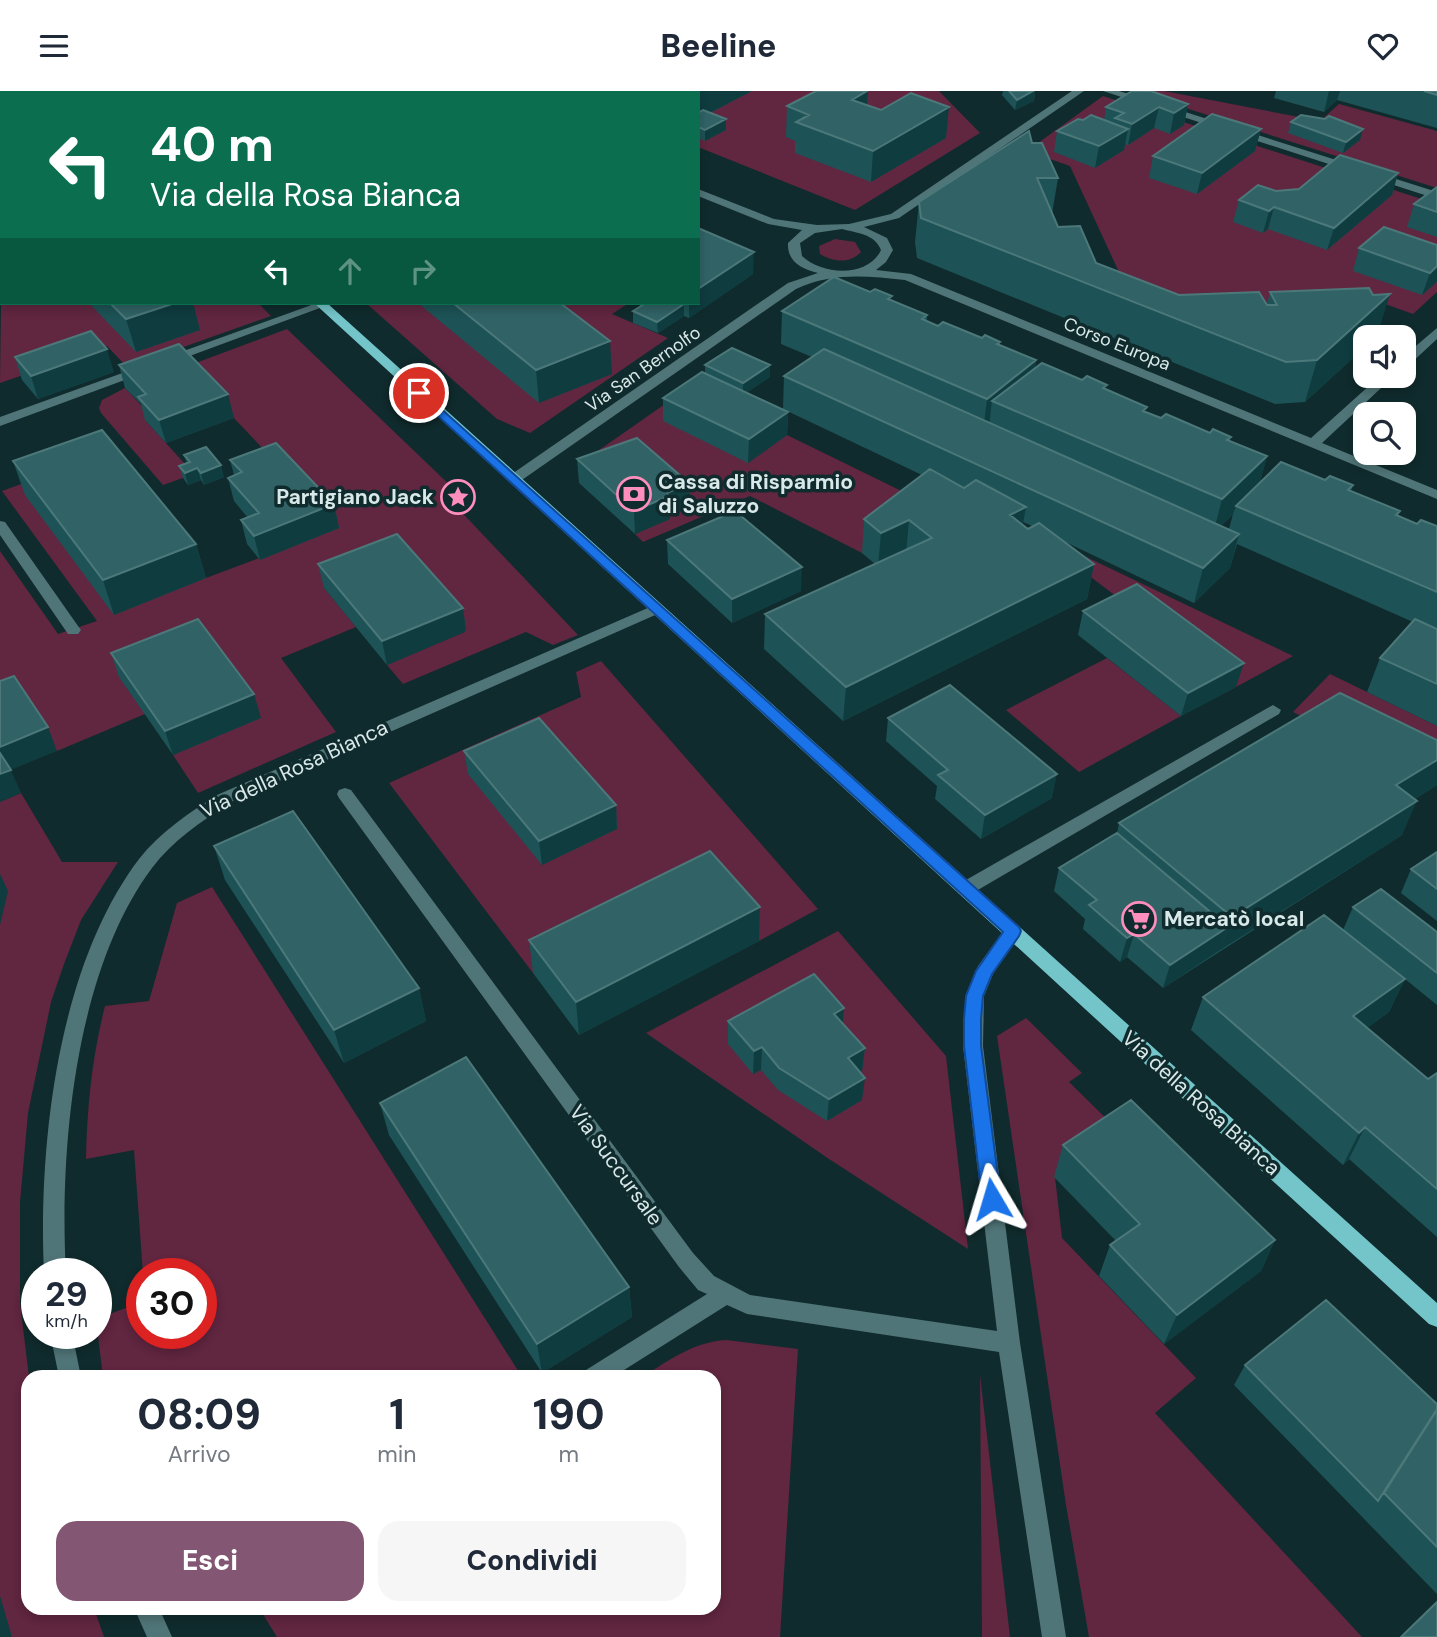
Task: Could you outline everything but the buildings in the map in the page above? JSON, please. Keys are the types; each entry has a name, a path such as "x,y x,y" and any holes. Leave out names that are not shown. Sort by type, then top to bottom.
{"main road":[{"name":"Via della Rosa Bianca","path":"322,305 1437,1317"}],"street":[{"path":"883,239 883,231 895,216 1079,91"},
{"path":"1108,91 1437,196"},
{"path":"700,193 772,222 819,228 851,227 895,216"},
{"path":"772,222 790,236 794,243"},
{"path":"851,227 872,232 883,239 888,247 886,257 875,267 862,272"},
{"path":"792,286 800,277 801,261 793,252 794,243 800,236 819,228"},
{"name":"Corso Europa","path":"886,257 907,277"},
{"name":"Corso Europa","path":"801,261 818,270 833,273 862,272 907,277 1437,495"},
{"name":"Via San Bernolfo","path":"514,479 792,286 833,273"},
{"name":"Via della Rosa Bianca","path":"0,422 318,305"},
{"path":"1416,351 1437,332"},
{"path":"1313,444 1375,388"},
{"path":"0,525 73,630"},
{"name":"Via della Rosa Bianca","path":"55,1258 57,1168 62,1101 82,995 116,909 136,875 156,850 185,821 223,799 657,609"},
{"path":"965,889 1273,710"},
{"name":"Via Succursale","path":"345,793 686,1260 706,1283 724,1295 747,1304 772,1309 1009,1343"},
{"path":"1013,931 985,971 975,996 972,1046 1009,1343 1054,1637"},
{"path":"605,1370 724,1295"},
{"path":"64,1349 69,1370"},
{"path":"149,1615 160,1637"}],"shaded area":[{"path":"700,91 939,91 980,133 855,210 700,148"},
{"path":"1132,91 1164,91 1320,121 1339,104 1437,131 1437,188"},
{"path":"1103,96 1437,204 1437,292 1413,314 1377,301 1191,308 1124,283 1070,166 1027,151"},
{"path":"835,239 855,242 861,252 847,260 830,259 820,254 819,246"},
{"path":"1,305 260,305 271,316 127,367 107,346 0,383"},
{"path":"368,305 626,305 612,314 668,338 530,433 497,419"},
{"path":"287,329 456,491 452,502 578,635 553,645 526,632 403,684 387,665 465,632 324,588 356,627 281,658 336,732 198,793 173,755 260,717 145,714 57,751 0,709 0,551 58,634 97,621 2,491 104,454 206,578 339,528 185,367"},
{"path":"125,388 153,418 146,421 194,474 163,485 101,413 99,408 102,400"},
{"path":"688,388 748,463 787,435 926,503 862,553 750,496 643,542 635,534 669,519 667,517 689,506 592,455"},
{"path":"1026,528 1293,656 1236,687"},
{"path":"1107,658 1181,716 1079,772 1006,710"},
{"path":"601,661 818,909 759,941 710,885 533,973 389,783 581,697 576,672"},
{"path":"1330,674 1437,726 1437,782 1293,712"},
{"path":"21,793 62,862 118,862 81,920 51,1002 28,1113 20,1202 21,1349 26,1349 28,1370 21,1370 21,1615 96,1615 104,1637 0,1637 0,802"},
{"path":"212,887 518,1370 102,1370 100,1349 112,1349 112,1313 126,1308 126,1349 217,1349 217,1258 142,1258 134,1150 86,1159 91,1082 105,1006 149,1001 177,903"},
{"path":"838,931 946,1056 968,1249 829,1159 646,1033"},
{"path":"1026,1018 1082,1073 1069,1082 1120,1132 1055,1177 1062,1238 1196,1378 1155,1413 1362,1637 1089,1637 1066,1505 997,1036"},
{"path":"726,1340 798,1349 780,1637 277,1637 263,1615 721,1615 721,1370 653,1370 692,1348"},
{"path":"980,1375 1010,1637 982,1637"}],"place":[{"name":"Cassa di Risparmio di Saluzzo","path":"634,494"},
{"name":"Partigiano Jack","path":"458,497"},
{"name":"Mercatò local","path":"1139,919"}],"route":[{"path":"419,393 1013,931 985,971 975,996 973,1019 972,1046 992,1199"}]}
